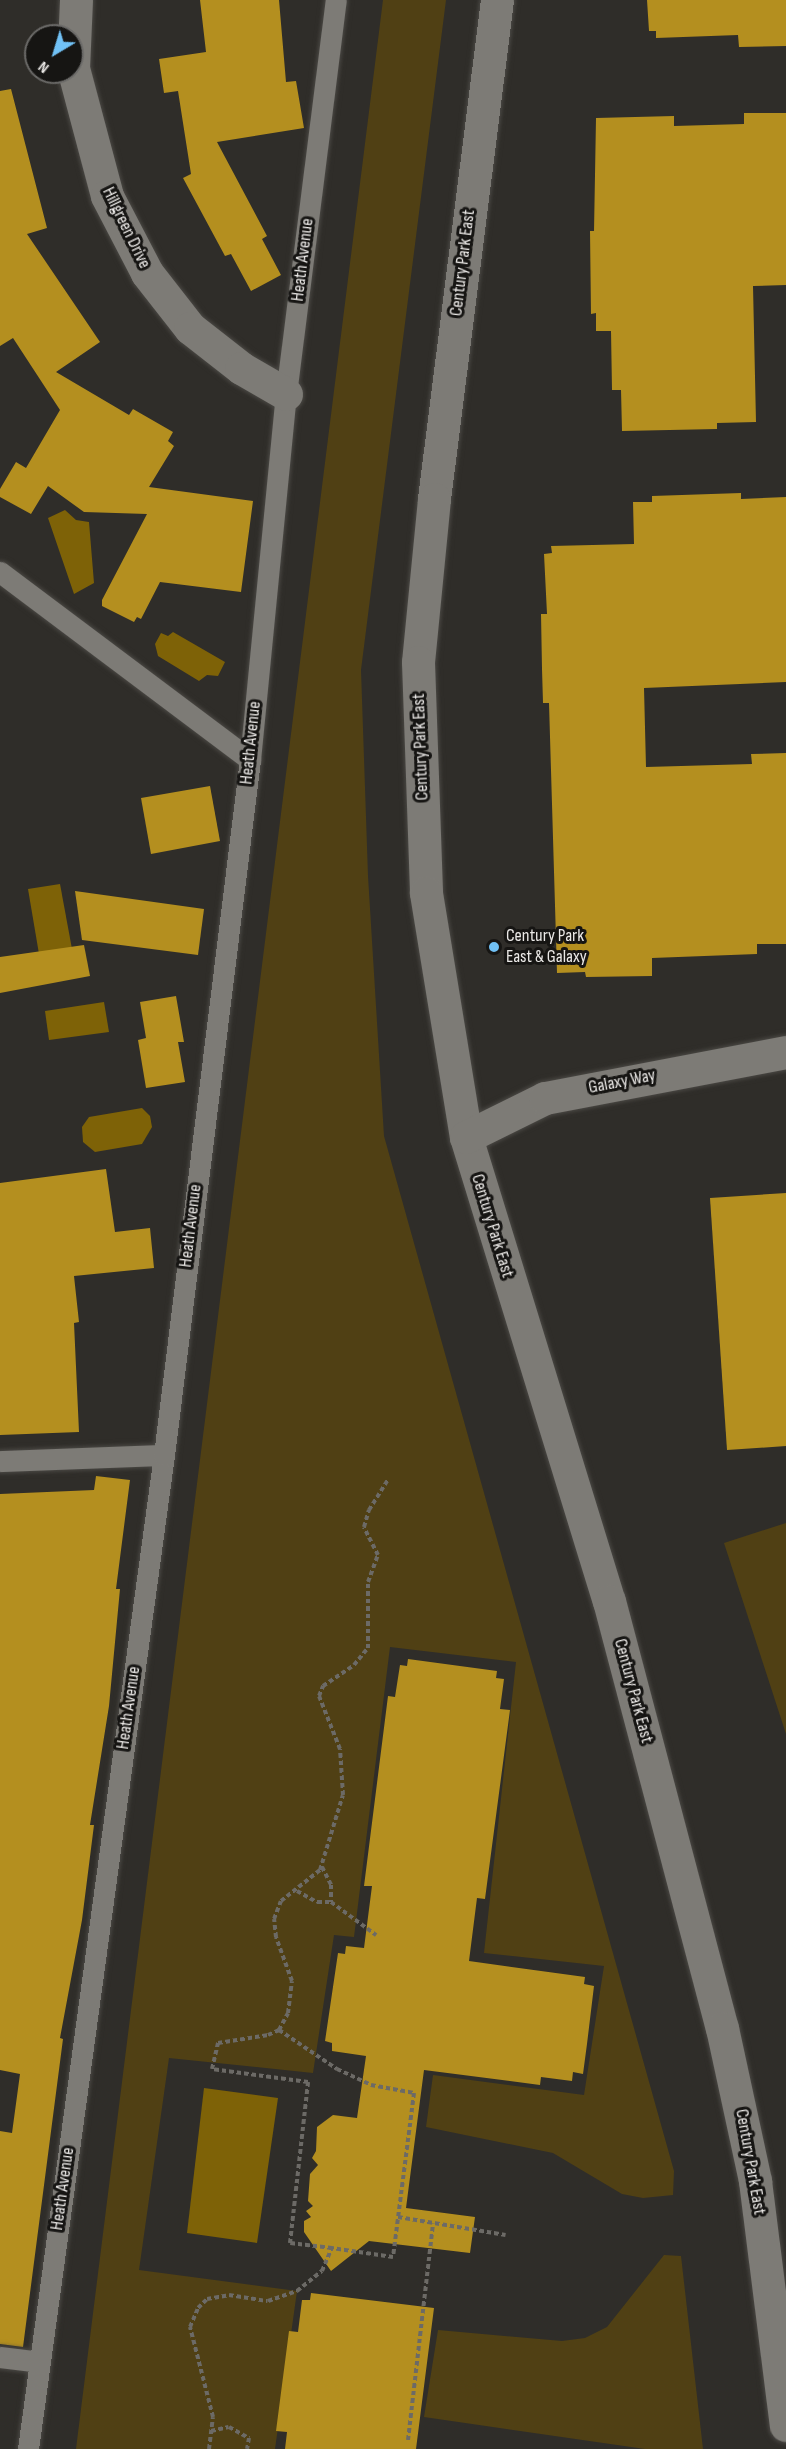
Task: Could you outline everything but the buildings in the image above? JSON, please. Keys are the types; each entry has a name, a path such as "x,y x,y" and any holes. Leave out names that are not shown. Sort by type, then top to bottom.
{"main road":[{"name":"Hillgreen Drive","path":"76,0 76,80 107,196 147,273 190,328 241,368 286,394"},
{"name":"Century Park East","path":"497,0 434,499 418,662 426,893 466,1137 609,1601 722,2028 753,2171 786,2425"},
{"name":"Galaxy Way","path":"466,1137 545,1098 786,1052"}],"lane":[{"name":"Heath Avenue","path":"28,2449 164,1455 250,760 286,394 336,0"},
{"path":"0,572 250,760"},
{"path":"0,1461 164,1455"},
{"path":"0,2357 39,2362"}],"path":[{"path":"279,2030 288,2013 292,1981 276,1937 273,1919 281,1901 297,1891 322,1866 343,1795 340,1749 319,1696 323,1686 354,1665 368,1648 368,1582 378,1555 364,1527 369,1510 388,1480"},
{"path":"322,1866 331,1885 332,1902"},
{"path":"297,1891 316,1902 332,1902 376,1935"},
{"path":"279,2030 354,2077 371,2085 414,2093 393,2257 290,2243 308,2082 212,2069 219,2043 279,2030"},
{"path":"398,2217 506,2235"},
{"path":"408,2440 433,2223"},
{"path":"209,2449 213,2417 208,2390 190,2327 198,2308 207,2299 229,2295 267,2301 297,2291 322,2271 332,2248"},
{"path":"211,2431 229,2427 249,2438 247,2449"}],"shaded area":[{"path":"383,0 446,0 361,670 368,876 384,1136 674,2171 673,2195 643,2198 622,2194 553,2153 426,2127 433,2075 584,2095 604,1966 484,1953 516,1662 390,1647 354,1937 334,1935 313,2073 169,2058 139,2270 297,2291 275,2449 76,2449"},
{"path":"65,510 76,520 89,522 94,583 74,594 48,518"},
{"path":"173,632 225,662 218,676 207,675 199,681 158,656 155,644 161,633 168,636"},
{"path":"60,884 72,949 39,954 28,889"},
{"path":"104,1002 109,1032 49,1040 45,1011"},
{"path":"142,1108 150,1116 152,1127 142,1144 95,1152 83,1142 82,1127 89,1117"},
{"path":"786,1523 786,1734 724,1543"},
{"path":"204,2088 278,2098 257,2243 187,2233"},
{"path":"664,2255 681,2256 703,2449 645,2449 424,2417 438,2330 562,2341 585,2338 607,2327"}],"place":[{"name":"Century Park East & Galaxy","path":"494,947"}]}
